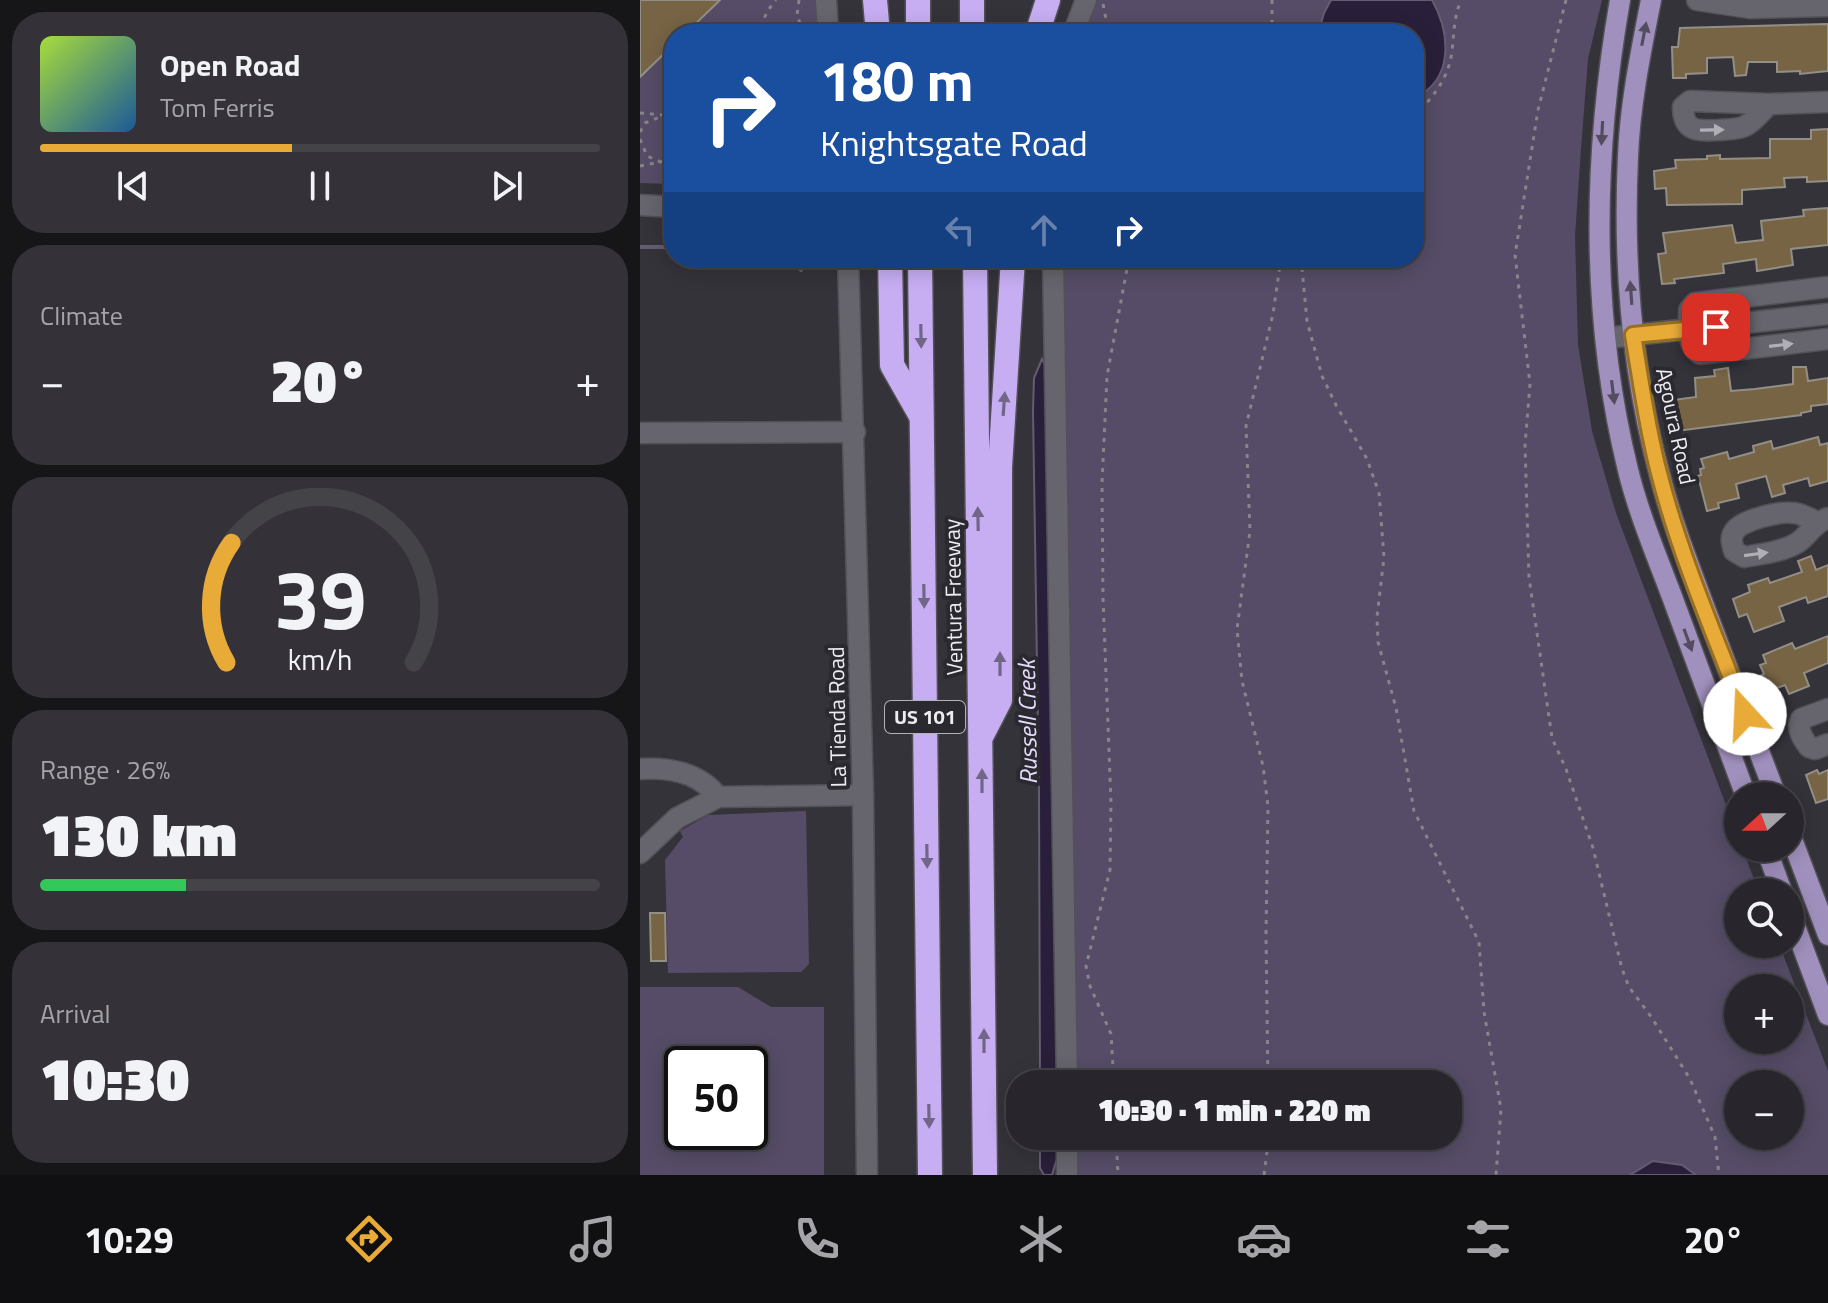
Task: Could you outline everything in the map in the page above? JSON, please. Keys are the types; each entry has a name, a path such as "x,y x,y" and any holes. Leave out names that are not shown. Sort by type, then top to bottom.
{"highway":[{"path":"875,0 877,24"},
{"path":"918,0 918,24"},
{"path":"972,0 972,24"},
{"path":"1040,24 1048,0"},
{"path":"890,268 892,365 922,419"},
{"name":"Ventura Freeway","path":"920,268 930,1175"},
{"name":"Ventura Freeway","path":"975,268 985,1175"},
{"path":"981,737 1000,700 1000,467 1012,268"}],"main road":[{"path":"1620,0 1603,119 1599,191 1600,260 1614,403 1629,472 1646,527 1741,782"},
{"name":"Agoura Road","path":"1651,0 1638,63 1628,154 1627,237 1633,335 1647,422 1677,534 1771,782"},
{"path":"1801,862 1828,935"},
{"path":"1804,951 1828,1015"}],"street":[{"path":"826,0 827,24"},
{"path":"1077,24 1086,0"},
{"path":"1697,0 1750,8 1803,3 1828,6"},
{"path":"1769,104 1828,102"},
{"path":"640,205 664,206"},
{"name":"La Tienda Road","path":"848,268 863,795 867,1175"},
{"path":"1053,268 1067,1070"},
{"path":"1828,287 1695,303 1689,310 1692,347 1700,354 1828,339"},
{"path":"1606,338 1828,314"},
{"path":"640,433 855,432"},
{"path":"1828,709 1801,719 1799,723 1801,736 1809,747 1815,749 1828,744"},
{"path":"640,769 671,770 698,777 718,797"},
{"path":"640,853 677,818 718,797 863,795"},
{"path":"1067,1150 1067,1175"}],"path":[{"path":"761,24 776,0"},
{"path":"799,0 797,15 800,24"},
{"path":"1103,0 1107,24"},
{"path":"1272,0 1272,24"},
{"path":"1424,106 1446,74 1452,52 1454,19 1461,0"},
{"path":"1566,0 1538,110 1515,255 1530,384 1525,445 1529,577 1536,634 1552,738 1593,848 1622,969 1629,987 1690,1079 1715,1137 1719,1175"},
{"path":"640,113 663,115"},
{"path":"640,132 645,123 663,115"},
{"path":"640,139 647,156 663,163"},
{"path":"640,166 663,163"},
{"path":"1113,1070 1111,1034 1090,986 1086,966 1110,870 1111,802 1102,483 1107,376 1127,268"},
{"path":"1268,1070 1268,806 1263,766 1242,681 1237,629 1250,531 1246,426 1268,336 1279,268"},
{"path":"1302,268 1307,321 1319,367 1336,405 1367,459 1379,493 1384,557 1377,617 1378,642 1396,708 1414,811 1479,942 1484,1012 1501,1109 1496,1175"},
{"path":"1117,1150 1118,1175"},
{"path":"1264,1175 1267,1150"}],"shaded area":[{"path":"720,0 815,0 818,24 695,24"},
{"path":"1091,0 1602,0 1588,59 1575,236 1578,345 1592,431 1616,513 1724,800 1724,862 1747,862 1754,878 1724,878 1724,958 1784,958 1791,974 1724,974 1724,1054 1804,1054 1804,1009 1828,1071 1828,1175 1070,1175 1070,1150 1462,1150 1462,1070 1069,1070 1058,268 1424,268 1424,24 1081,24"},
{"path":"1331,0 1432,0 1443,26 1445,40 1445,54 1437,80 1424,92 1424,24 1321,24"},
{"path":"664,54 664,184 640,183 640,77"},
{"path":"1042,359 1047,369 1059,1070 1040,1070 1034,378"},
{"path":"806,811 809,964 801,972 668,973 665,860 683,837 680,831 708,815"},
{"path":"640,987 738,987 771,1007 824,1007 824,1175 640,1175"},
{"path":"1040,1150 1059,1150 1052,1175 1044,1175 1040,1168"},
{"path":"1653,1161 1682,1165 1696,1175 1630,1175"}],"building":[{"path":"640,0 720,0 695,24 664,24 664,54 640,77"},
{"path":"1828,24 1828,71 1800,74 1800,71 1777,72 1777,62 1748,62 1746,75 1735,76 1733,57 1707,58 1707,73 1673,78 1672,47 1678,47 1680,28"},
{"path":"1828,129 1828,181 1807,182 1807,177 1784,178 1785,187 1742,190 1742,204 1667,205 1666,188 1655,189 1654,171 1676,168 1675,160 1707,159 1707,156 1720,155 1720,159 1770,158 1770,139 1811,139 1811,130"},
{"path":"1828,208 1828,245 1791,249 1793,265 1757,271 1756,259 1723,264 1724,273 1674,279 1675,283 1662,284 1658,254 1666,253 1663,233 1732,225 1736,243 1763,240 1761,221 1804,216 1803,210"},
{"path":"1793,367 1806,367 1808,381 1828,378 1828,404 1811,406 1811,411 1801,415 1677,431 1673,400 1696,397 1695,378 1715,376 1714,370 1728,368 1731,391 1755,389 1793,384"},
{"path":"1818,437 1820,445 1828,443 1828,481 1810,486 1808,478 1783,485 1785,493 1772,497 1766,476 1736,484 1739,498 1718,503 1719,508 1707,511 1698,476 1701,475 1700,469 1704,468 1701,459 1727,452 1729,459 1754,452 1753,446 1771,441 1773,449"},
{"path":"1811,556 1816,570 1828,565 1828,596 1808,603 1806,597 1779,607 1784,621 1754,632 1747,614 1739,617 1733,599 1750,592 1748,585 1768,578 1770,583 1802,572 1798,561"},
{"path":"1828,636 1828,663 1804,673 1809,686 1789,694 1785,685 1766,692 1760,676 1764,674 1760,665 1766,663 1763,655 1792,643 1795,649"},
{"path":"1817,770 1819,774 1828,770 1828,799 1816,803 1806,775"},
{"path":"650,913 665,913 666,961 651,961"}],"waterway":[{"path":"640,247 664,247"}],"route":[{"path":"1716,327 1633,335 1659,475 1677,534 1745,714"}],"water label":[{"name":"Russell Creek","path":"1028,722"}]}
